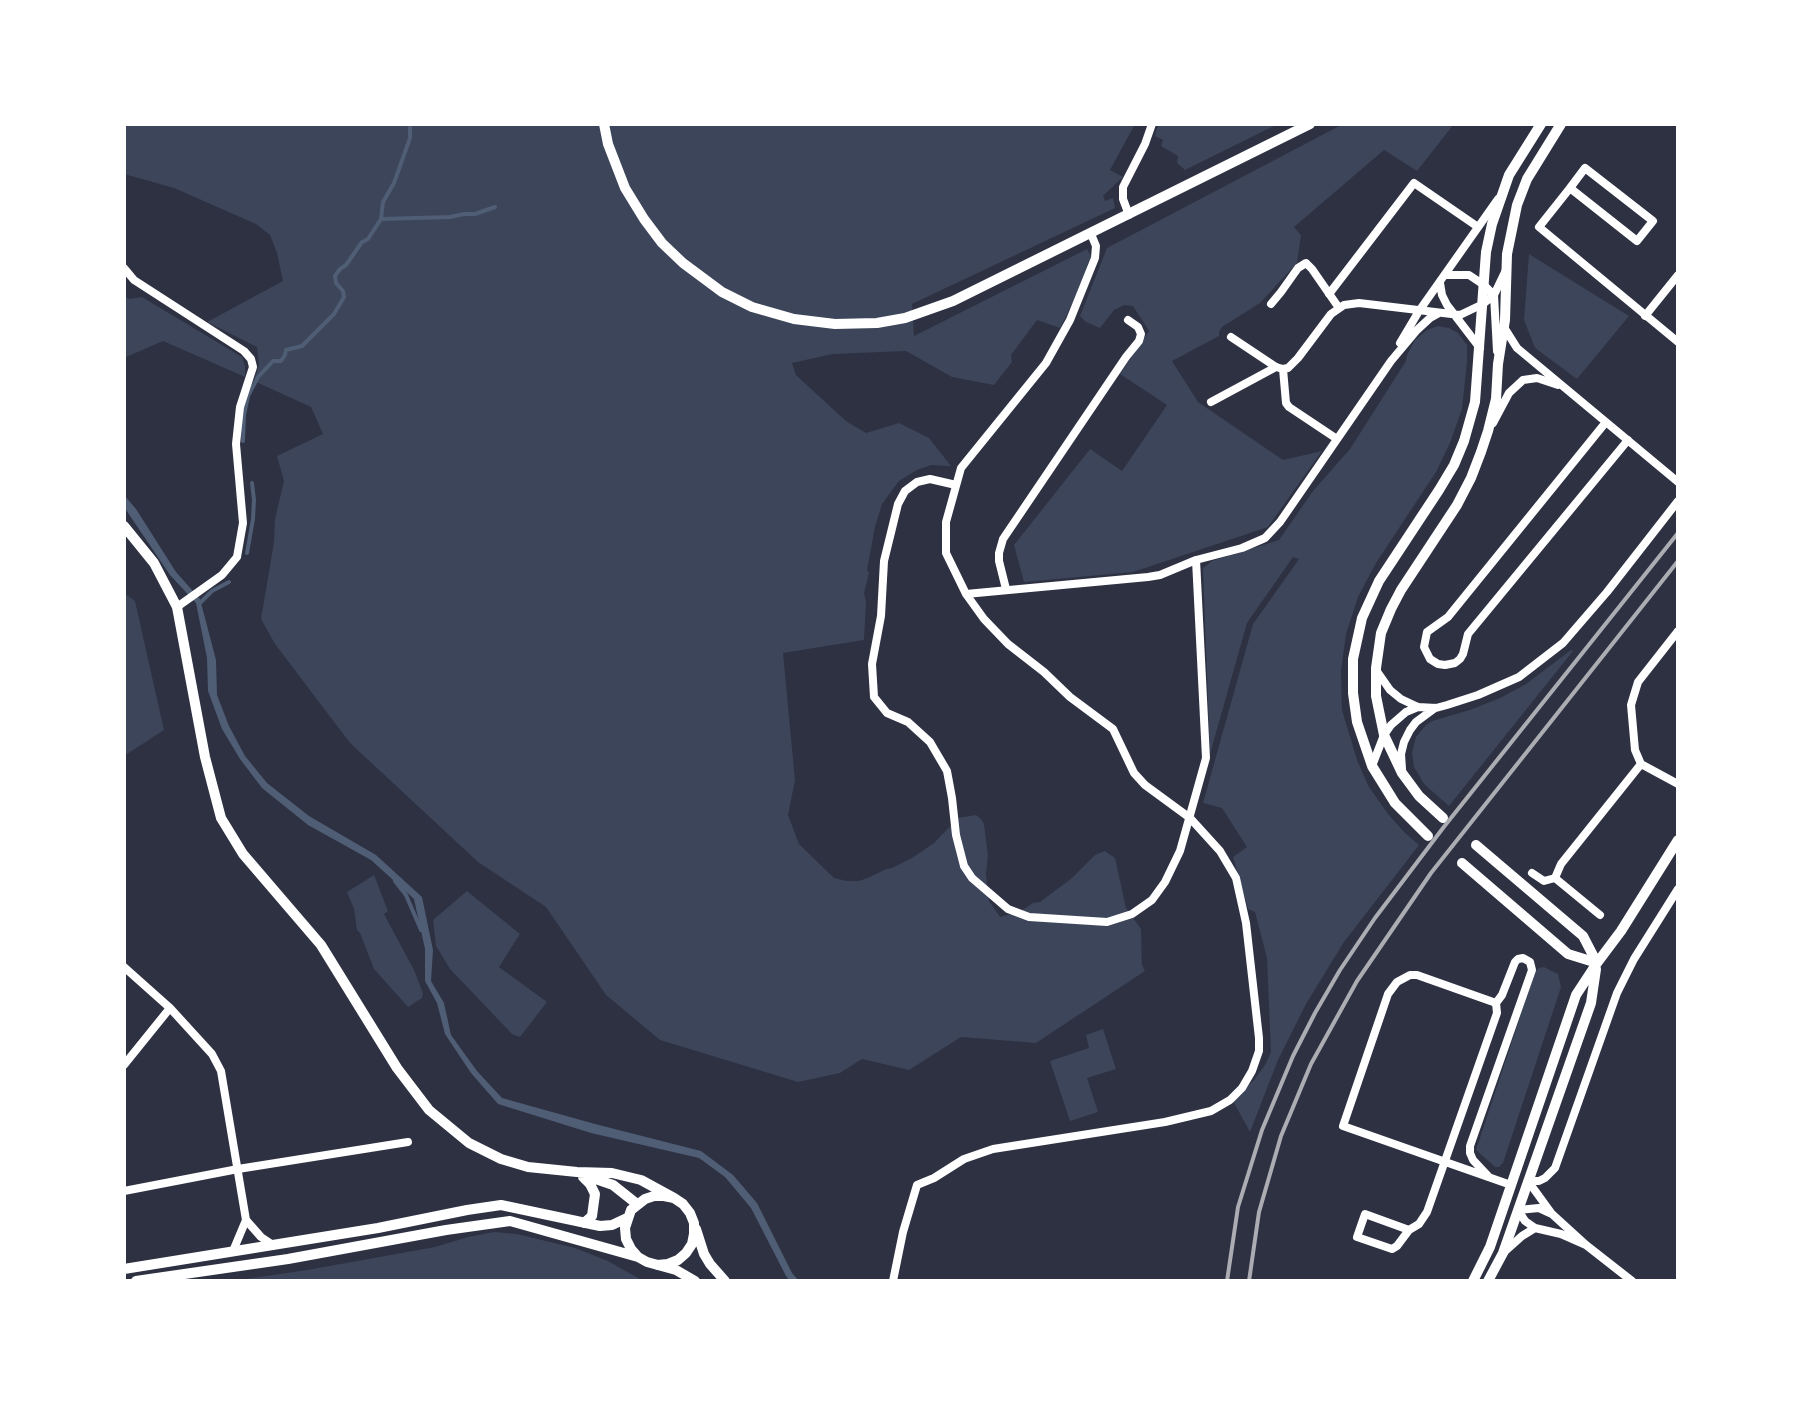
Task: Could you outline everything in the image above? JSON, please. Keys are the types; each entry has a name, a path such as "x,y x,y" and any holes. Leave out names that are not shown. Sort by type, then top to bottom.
{"street":[{"path":"604,124 608,144 625,188 662,243 683,263 722,292 752,307 818,323 860,324 917,314 953,301 1310,124"},
{"path":"1129,215 1123,199 1123,187 1152,124"},
{"path":"1428,836 1395,803 1372,766 1359,734 1353,693 1353,659 1362,618 1379,581 1439,490 1464,441 1475,402 1486,252 1492,224 1509,175 1541,124"},
{"path":"1498,364 1505,329 1506,269 1517,205 1527,179 1561,124"},
{"path":"1570,188 1637,241 1653,221 1585,168 1539,227 1678,342"},
{"path":"1329,294 1414,183 1478,227"},
{"path":"1391,361 1419,311 1501,195"},
{"path":"893,1281 917,1185 964,1159 993,1149 1165,1122 1211,1111 1230,1100 1242,1088 1256,1061 1260,1045 1246,923 1236,878 1220,851 1190,818 1145,785 1134,773 1113,729 1070,697 984,619 966,594 946,553 946,522 961,468 1046,363 1064,331 1095,258 1096,246 1091,234"},
{"path":"1271,304 1298,268 1306,263 1339,308"},
{"path":"124,268 134,280 244,351 253,367 240,407 236,444 243,523 237,557 222,575 177,607"},
{"path":"1211,402 1279,368 1288,368 1339,308 1359,303 1454,315 1468,312 1494,295 1506,269"},
{"path":"1443,279 1469,275 1494,295 1498,364 1496,399 1471,478 1391,609 1381,633 1376,668 1376,696 1384,735 1402,773 1419,796 1443,818"},
{"path":"1645,316 1678,275"},
{"path":"1443,279 1442,295 1480,348"},
{"path":"966,594 1160,575 1196,560 1256,543 1271,533 1391,361 1417,330 1439,313"},
{"path":"1006,589 999,561 1003,539 1139,341 1141,334 1138,327 1128,320"},
{"path":"1505,329 1517,348 1678,482"},
{"path":"1231,337 1279,368 1289,407 1337,439"},
{"path":"1488,431 1509,393 1523,380 1537,378 1565,388"},
{"path":"1606,422 1448,617 1427,632 1424,647 1430,659 1445,665 1460,659 1468,634 1628,440"},
{"path":"956,485 930,479 917,482 905,491 898,504 884,561 881,616 872,664 874,697 887,713 908,722 930,742 947,771 956,835 964,866 972,878 1008,909 1029,917 1107,922 1132,914 1152,900 1180,851 1206,758 1196,560"},
{"path":"1402,773 1404,742 1416,722 1436,708 1478,695 1519,677 1563,643 1678,501"},
{"path":"124,526 154,563 177,607 205,757 221,818 243,854 321,945 397,1068 429,1110 469,1143 501,1159 528,1167 612,1173 641,1180 674,1198 690,1213 704,1254 725,1281"},
{"path":"1678,631 1638,682 1631,705 1634,745 1641,764 1678,784"},
{"path":"1376,668 1390,690 1401,699 1418,707 1436,708"},
{"path":"1372,766 1384,735 1399,716 1418,707"},
{"path":"1555,878 1561,864 1641,764"},
{"path":"1473,1281 1490,1247 1576,995 1621,931 1678,840"},
{"path":"1476,845 1583,936 1597,963 1591,1003 1503,1253 1488,1281"},
{"path":"1462,863 1568,954 1597,963"},
{"path":"1532,873 1544,881 1555,878"},
{"path":"1555,878 1600,915"},
{"path":"1528,1181 1539,1181 1555,1168 1617,993 1634,959 1678,889"},
{"path":"1409,1230 1365,1214 1357,1237 1392,1249 1419,1224 1427,1212 1497,1013 1496,1003 1515,962 1527,959 1532,970 1470,1146 1473,1160 1489,1177"},
{"path":"124,967 170,1008 212,1054 221,1071 246,1220 233,1251"},
{"path":"1496,1003 1417,975 1397,982 1388,994 1343,1126 1511,1185"},
{"path":"124,1065 170,1008"},
{"path":"124,1191 408,1142"},
{"path":"577,1172 613,1185 637,1204"},
{"path":"577,1172 590,1184 595,1194 592,1216 584,1223"},
{"path":"1528,1181 1552,1214 1632,1281"},
{"path":"1511,1185 1513,1199 1525,1221 1535,1228 1561,1234 1586,1245"},
{"path":"638,1257 626,1239 627,1218 637,1204 654,1196 674,1198"},
{"path":"124,1269 501,1205 600,1226 612,1225 627,1218"},
{"path":"1518,1210 1539,1208 1552,1214"},
{"path":"246,1220 273,1245"},
{"path":"136,1281 510,1221 638,1257 676,1270 695,1281"},
{"path":"657,1265 678,1260 686,1253 692,1244 694,1223"},
{"path":"1503,1253 1535,1228"}],"shaded area":[{"path":"124,124 1135,124 1110,170 1123,177 1103,196 1105,201 1113,198 1115,208 912,304 914,336 1087,249 1091,256 1060,328 1037,320 994,385 952,377 906,351 833,354 792,363 796,375 846,421 866,433 899,423 929,438 951,466 931,465 917,470 899,481 882,504 867,570 864,640 783,653 795,780 788,815 799,844 834,878 859,881 892,868 934,843 958,818 976,815 984,824 989,901 1000,917 1040,902 1072,878 1095,855 1105,851 1115,858 1126,908 1141,929 1142,965 1145,971 1036,1043 961,1037 909,1070 862,1059 840,1073 798,1082 660,1040 606,995 546,907 478,862 350,743 275,644 261,619 275,519 284,481 277,456 323,434 311,407 254,381 259,365 257,347 207,322 283,281 277,253 270,235 256,224 174,188 124,174"},
{"path":"1158,124 1278,124 1185,170 1177,163 1178,156 1161,146 1163,140 1155,136"},
{"path":"1343,124 1454,124 1417,171 1384,150 1294,227 1301,235 1297,263 1260,303 1222,327 1219,336 1172,361 1198,402 1283,460 1322,451 1268,527 1133,572 1024,582 1014,545 1090,449 1122,471 1167,405 1120,374 1149,331 1133,306 1124,305 1114,310 1100,328 1080,316 1107,248"},
{"path":"1529,254 1629,316 1577,379 1535,348 1524,320"},
{"path":"124,296 130,299 142,297 242,357 245,377 163,341 124,358"},
{"path":"1438,326 1458,333 1467,345 1462,409 1436,472 1376,563 1358,597 1346,634 1341,671 1342,710 1369,787 1388,814 1419,845 1344,942 1306,1004 1278,1060 1250,1132 1233,1101 1254,1080 1271,1052 1267,958 1255,912 1248,909 1233,857 1247,847 1222,808 1203,803 1253,624 1299,559 1293,557 1247,623 1210,754 1203,568 1212,561 1279,540 1313,491 1350,449 1406,361 1415,340"},
{"path":"124,495 176,572 200,599 216,660 217,695 245,756 267,783 309,816 376,855 422,897 433,950 431,981 444,1003 451,1035 477,1071 502,1098 701,1151 733,1175 757,1203 799,1281 790,1281 786,1276 751,1208 725,1177 699,1158 591,1133 498,1104 471,1073 445,1034 437,1003 425,981 425,949 414,899 371,860 308,825 262,788 240,759 222,729 208,691 207,658 196,603 170,575 124,507"},
{"path":"124,593 135,601 164,730 124,756"},
{"path":"1571,650 1449,806 1424,784 1414,767 1412,753 1416,737 1426,725 1500,698 1526,684"},
{"path":"374,875 388,911 384,914 423,993 422,998 408,1007 374,969 357,930 354,909 347,892"},
{"path":"467,891 520,934 499,967 547,1002 520,1037 512,1034 450,969 436,946 433,920"},
{"path":"1544,967 1558,974 1561,987 1503,1163 1495,1167 1476,1150 1535,972"},
{"path":"1103,1029 1116,1069 1087,1078 1098,1112 1070,1121 1050,1061 1089,1048 1086,1035"},
{"path":"494,1232 517,1234 575,1248 649,1281 232,1281 435,1247"}],"waterway":[{"path":"243,441 248,396 258,377 273,361 281,361 286,350 302,346 334,314 344,297 335,276 362,242 368,239 381,219 383,202 394,183 410,138 410,124"},
{"path":"381,219 450,217 475,214 495,207"},
{"path":"247,553 253,519 252,483"},
{"path":"199,604 212,591 229,582"},
{"path":"395,881 406,895 421,930"}],"railway":[{"path":"1227,1281 1238,1207 1262,1130 1293,1056 1340,970 1443,828 1678,533"},
{"path":"1249,1281 1259,1212 1281,1136 1311,1064 1357,981 1431,873 1678,561"}]}
